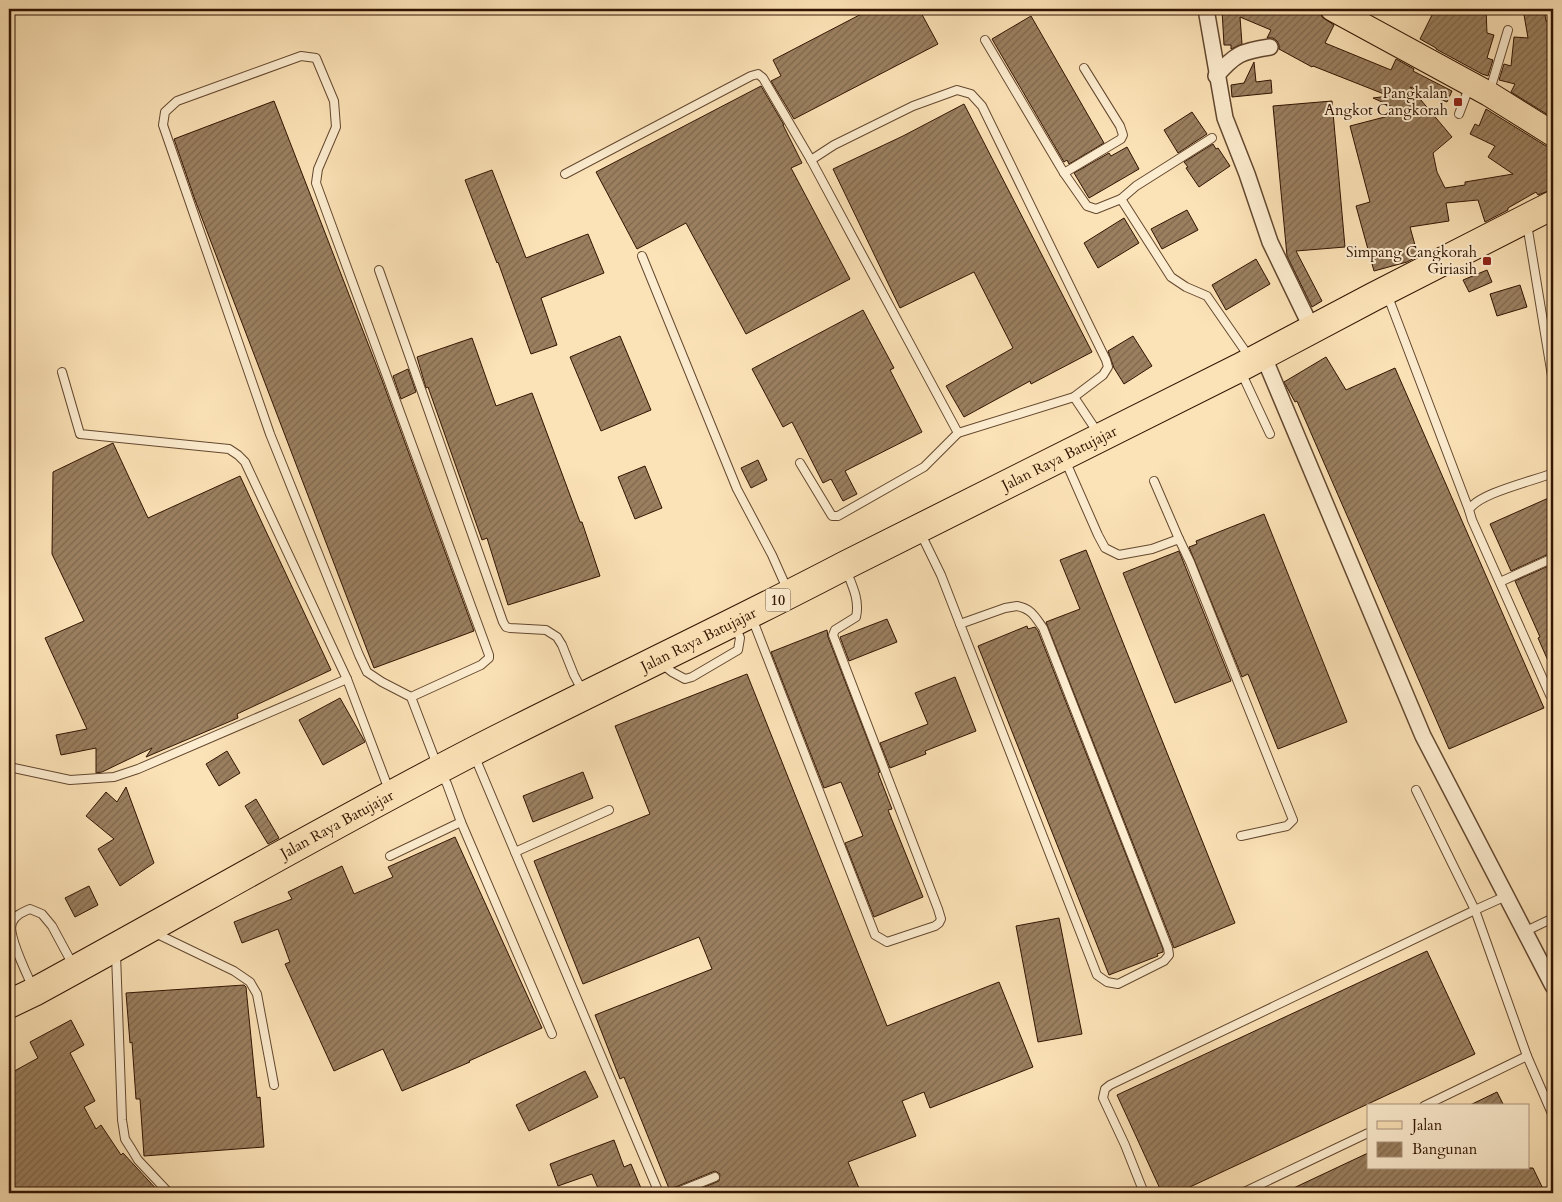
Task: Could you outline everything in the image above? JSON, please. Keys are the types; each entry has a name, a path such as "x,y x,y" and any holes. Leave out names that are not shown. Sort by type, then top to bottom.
{"highway":[{"name":"Jalan Raya Batujajar","path":"9,1004 76,970 438,770 1251,362 1386,290 1553,205"}],"main road":[{"path":"1333,9 1479,90 1553,134"}],"street":[{"path":"1206,9 1216,76 1225,118 1247,174 1270,242 1312,329"},
{"path":"1216,76 1231,59 1251,50 1270,47"},
{"path":"1251,362 1423,736 1553,986"}],"lane":[{"path":"1459,114 1479,90 1508,30"},
{"path":"985,40 1064,173 1087,206 1096,209 1121,199 1136,186 1212,138"},
{"path":"411,697 481,665 489,658 489,655 316,182 318,169 336,126 334,101 316,58 301,56 177,101 165,112 163,125 270,434 359,655 367,672 411,697 438,770 447,784 461,822 552,1034"},
{"path":"1064,173 1121,139 1123,135 1120,126 1084,68"},
{"path":"565,174 758,74 763,78 811,160 958,433"},
{"path":"800,463 832,516 838,516 924,466 958,433 1074,397 1103,375 1108,367 982,106 971,94 957,90 914,106 834,145 811,160"},
{"path":"1121,199 1171,277 1186,287 1207,296 1251,362 1270,434"},
{"path":"1527,218 1553,382"},
{"path":"642,256 737,489 772,555 789,595"},
{"path":"379,270 503,622 506,627 546,630 557,637 585,696"},
{"path":"1386,290 1472,520 1550,695 1553,697"},
{"path":"62,372 80,434 229,449 238,454 245,462 347,679 391,795"},
{"path":"1074,397 1100,437"},
{"path":"1063,456 1098,535 1106,548 1119,555 1152,549 1179,540"},
{"path":"1469,510 1474,503 1490,495 1553,473"},
{"path":"1154,481 1190,562 1292,820 1287,826 1240,836"},
{"path":"918,530 941,575 960,624 1098,975 1107,982 1118,984 1164,961 1169,954 1168,948 1043,628 1033,614 1026,608 1018,606 1005,608 960,624"},
{"path":"1500,582 1553,558"},
{"path":"742,618 760,636 875,935 887,942 935,926 941,919 938,909 833,635 835,630 856,617 858,607 856,596 844,566"},
{"path":"9,767 70,780 114,777 138,769 347,679"},
{"path":"473,752 659,1193"},
{"path":"1416,790 1475,910 1527,1056 1553,1116"},
{"path":"515,852 609,810"},
{"path":"390,856 461,822"},
{"path":"1144,1193 1125,1145 1103,1098 1105,1089 1506,896"},
{"path":"34,992 12,936 12,924 19,914 30,909 42,914 52,926 76,970"},
{"path":"1524,932 1549,920 1553,920"},
{"path":"149,930 234,971 250,982 257,994 274,1085"},
{"path":"116,948 122,1120 126,1139 138,1160 169,1193"},
{"path":"1428,1104 1527,1056"},
{"path":"1242,1193 1367,1132"},
{"path":"675,1193 715,1177"}],"building":[{"path":"871,9 919,9 938,44 794,119 771,81 781,76 773,60"},
{"path":"1221,9 1319,9 1322,17 1334,25 1325,43 1391,70 1396,59 1414,69 1413,71 1452,91 1447,102 1410,87 1452,137 1433,153 1437,172 1445,188 1465,185 1465,182 1513,174 1488,157 1495,146 1470,134 1475,124 1479,126 1486,109 1546,146 1553,148 1553,189 1538,195 1536,192 1485,222 1478,200 1446,203 1449,221 1410,227 1418,256 1407,262 1374,271 1356,206 1370,202 1350,126 1404,112 1373,98 1389,96 1312,67 1279,49 1277,41 1273,38 1267,38 1271,30 1240,17 1242,44 1231,49 1231,45 1224,45"},
{"path":"1435,9 1486,9 1487,33 1494,35 1487,58 1493,60 1488,76 1420,39"},
{"path":"1523,9 1544,9 1546,21 1553,20 1553,118 1511,92 1515,84 1499,80 1504,64 1511,66 1514,37 1528,38"},
{"path":"1031,16 1104,143 1069,164 1067,160 1064,162 992,39"},
{"path":"1254,62 1256,82 1271,80 1272,93 1232,97 1231,85 1244,83"},
{"path":"761,86 784,125 802,163 791,168 850,279 746,334 686,223 637,249 596,172"},
{"path":"274,101 382,380 474,631 374,668 195,200 174,139"},
{"path":"1332,101 1345,247 1296,251 1322,301 1312,307 1287,256 1273,106"},
{"path":"964,104 1092,352 1031,384 1030,381 964,417 946,386 1013,348 974,272 900,308 833,169 903,136"},
{"path":"1192,112 1207,134 1178,153 1164,130"},
{"path":"1213,144 1216,149 1218,148 1230,166 1199,187 1184,162"},
{"path":"1127,147 1139,169 1089,198 1074,173 1109,153 1111,156"},
{"path":"492,170 526,258 588,234 604,273 541,298 557,345 531,354 498,262 465,180"},
{"path":"1187,210 1198,230 1162,249 1151,229"},
{"path":"1124,218 1139,243 1098,268 1084,243"},
{"path":"1256,259 1270,284 1226,310 1212,285"},
{"path":"1487,270 1492,282 1469,292 1463,280"},
{"path":"1520,285 1527,307 1497,316 1490,294"},
{"path":"863,310 894,368 890,370 922,432 845,471 857,494 843,501 831,479 823,483 792,422 783,427 752,369"},
{"path":"620,336 651,410 601,431 570,357"},
{"path":"1133,336 1152,366 1124,384 1114,368 1108,351"},
{"path":"472,338 496,406 532,393 580,522 582,522 600,576 508,605 487,538 482,540 428,387 426,388 417,357"},
{"path":"1326,357 1346,390 1395,368 1544,708 1449,749 1297,401 1295,402 1284,382"},
{"path":"408,369 416,392 401,399 393,376"},
{"path":"113,443 148,518 240,476 331,670 237,714 238,718 146,757 152,748 102,772 96,773 96,748 61,755 56,735 87,729 45,638 84,621 52,554 53,472"},
{"path":"758,460 767,480 751,488 741,468"},
{"path":"645,466 662,508 635,519 618,477"},
{"path":"1553,496 1553,552 1511,571 1490,524"},
{"path":"1264,514 1347,722 1278,749 1248,674 1242,677 1189,547 1197,544 1196,541"},
{"path":"1086,550 1235,923 1174,948 1046,622 1080,609 1060,560"},
{"path":"1179,551 1231,681 1175,703 1123,573"},
{"path":"1553,564 1553,672 1515,581"},
{"path":"887,619 897,642 849,661 840,637"},
{"path":"1027,626 1028,629 1035,627 1038,631 1163,949 1163,952 1157,954 1158,956 1109,975 978,646"},
{"path":"827,630 828,637 880,772 878,773 892,809 888,810 923,897 874,917 845,843 863,836 841,782 824,788 771,652"},
{"path":"747,674 887,1026 999,982 1033,1067 930,1108 924,1092 902,1101 916,1136 848,1162 861,1193 690,1193 719,1181 720,1174 715,1171 673,1188 670,1191 624,1077 620,1079 595,1015 712,969 699,937 583,984 534,861 650,814 615,726"},
{"path":"955,677 976,731 925,751 926,754 890,768 880,743 928,724 915,693"},
{"path":"340,698 365,742 323,765 299,720"},
{"path":"227,751 240,773 219,786 206,764"},
{"path":"583,772 593,798 533,822 523,796"},
{"path":"126,787 154,863 120,886 98,849 114,839 86,816 106,792 117,802"},
{"path":"256,799 279,838 268,844 245,806"},
{"path":"455,837 542,1028 402,1091 383,1049 334,1071 285,964 290,962 278,929 242,943 234,922 292,899 288,892 342,866 354,894 393,877 388,867"},
{"path":"89,886 98,905 75,917 65,898"},
{"path":"1059,918 1082,1034 1038,1042 1016,926"},
{"path":"1427,951 1475,1054 1177,1193 1162,1193 1117,1095"},
{"path":"244,985 246,987 257,1098 260,1097 264,1147 144,1156 140,1099 136,1099 126,993"},
{"path":"71,1020 84,1045 70,1053 95,1101 84,1107 96,1129 101,1125 121,1155 123,1153 160,1193 9,1193 9,1074 38,1058 30,1042"},
{"path":"585,1071 598,1097 529,1131 516,1105"},
{"path":"1497,1092 1503,1104 1472,1104"},
{"path":"614,1140 624,1167 631,1164 643,1193 600,1193 592,1174 558,1186 550,1164"},
{"path":"1367,1153 1367,1170 1530,1170 1530,1168 1533,1168 1545,1193 1283,1193"}],"place":[{"name":"Pangkalan Angkot Cangkorah","path":"1458,102"},
{"name":"Simpang Cangkorah Giriasih","path":"1487,261"}]}
